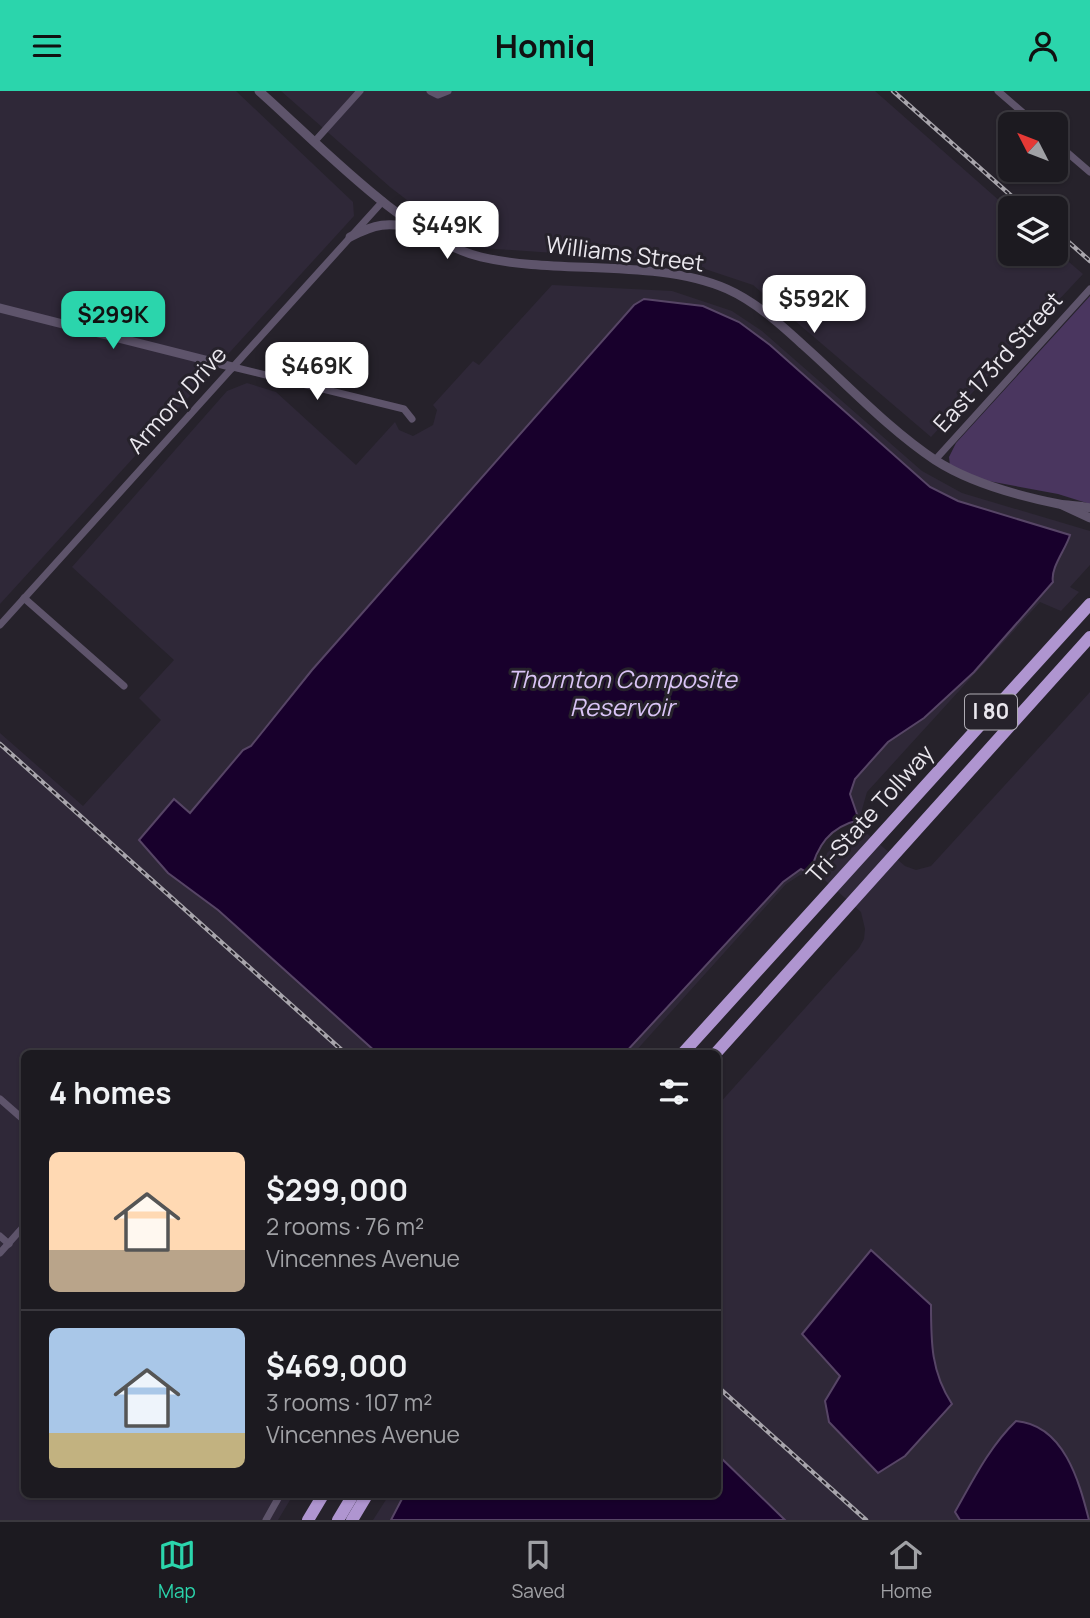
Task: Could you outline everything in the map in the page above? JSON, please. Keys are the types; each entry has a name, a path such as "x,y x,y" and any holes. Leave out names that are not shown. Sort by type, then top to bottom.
{"highway":[{"name":"Tri-State Tollway","path":"686,1050 892,819 1090,604"},
{"name":"Tri-State Tollway","path":"719,1050 1090,637"},
{"path":"301,1520 320,1498"},
{"path":"308,1520 320,1498"},
{"path":"338,1520 351,1498"},
{"path":"352,1520 364,1498"}],"street":[{"name":"Williams Street","path":"259,91 383,201 427,235 455,249 499,260 634,271 701,280 727,289 751,301 935,460 966,477 1060,504 1090,508"},
{"path":"315,141 360,91"},
{"path":"430,91 438,95 448,91"},
{"path":"998,91 1022,112"},
{"path":"1068,153 1090,172"},
{"name":"Armory Drive","path":"0,625 383,201"},
{"path":"350,237 378,224 407,227 427,235"},
{"name":"East 173rd Street","path":"935,460 1090,289"},
{"path":"0,308 404,409 412,419"},
{"name":"Williams Street","path":"1060,504 1090,518"},
{"path":"24,598 124,686"},
{"path":"0,1099 21,1118"},
{"path":"0,1254 21,1230"},
{"path":"0,1235 9,1244"},
{"path":"17,1235 21,1239"},
{"path":"267,1520 278,1498"}],"shaded area":[{"path":"0,91 236,91 353,202 354,216 0,604"},
{"path":"281,91 875,91 998,199 998,266 1068,266 1068,261 1083,274 931,437 753,285 684,262 468,247 390,187"},
{"name":"Thornton Composite Reservoir","path":"552,285 672,291 732,311 762,331 922,471 962,493 1090,531 1090,565 1070,587 1079,592 1061,611 1040,602 867,792 859,820 836,828 825,838 815,854 810,874 800,875 786,884 637,1050 21,1050 21,1498 291,1498 278,1520 0,1520 0,733 83,806 161,720 139,698 174,660 72,567 227,391 247,383 276,392 356,465 395,422 399,430 413,436 433,425 437,410 433,405 473,361 479,365"},
{"path":"1090,296 1090,504 1058,494 951,474 949,457 956,443"},
{"path":"1090,692 1090,1520 373,1520 387,1498 721,1498 721,1102 859,948 864,939 861,912 820,876 827,853 845,836 863,830 905,866 916,870 931,866"}],"water":[{"name":"Thornton Composite Reservoir","path":"644,299 703,306 739,322 770,345 930,487 958,501 1070,535 1056,565 1053,582 974,672 924,718 888,742 855,779 850,794 859,820 832,833 816,855 810,874 801,869 783,882 628,1050 374,1050 218,910 168,873 139,840 174,799 190,813 243,750 251,746 312,670 634,305"},
{"path":"871,1250 931,1305 936,1368 952,1404 905,1456 878,1473 829,1422 825,1401 840,1376 802,1334"},
{"path":"1016,1421 1033,1425 1058,1444 1074,1473 1089,1520 960,1520 955,1512 968,1488 990,1452"},
{"path":"721,1458 785,1520 391,1520 402,1498 721,1498"}],"railway":[{"path":"893,91 1011,196"},
{"path":"1068,242 1090,261"},
{"path":"0,744 342,1050"},
{"path":"721,1390 866,1520"}]}
